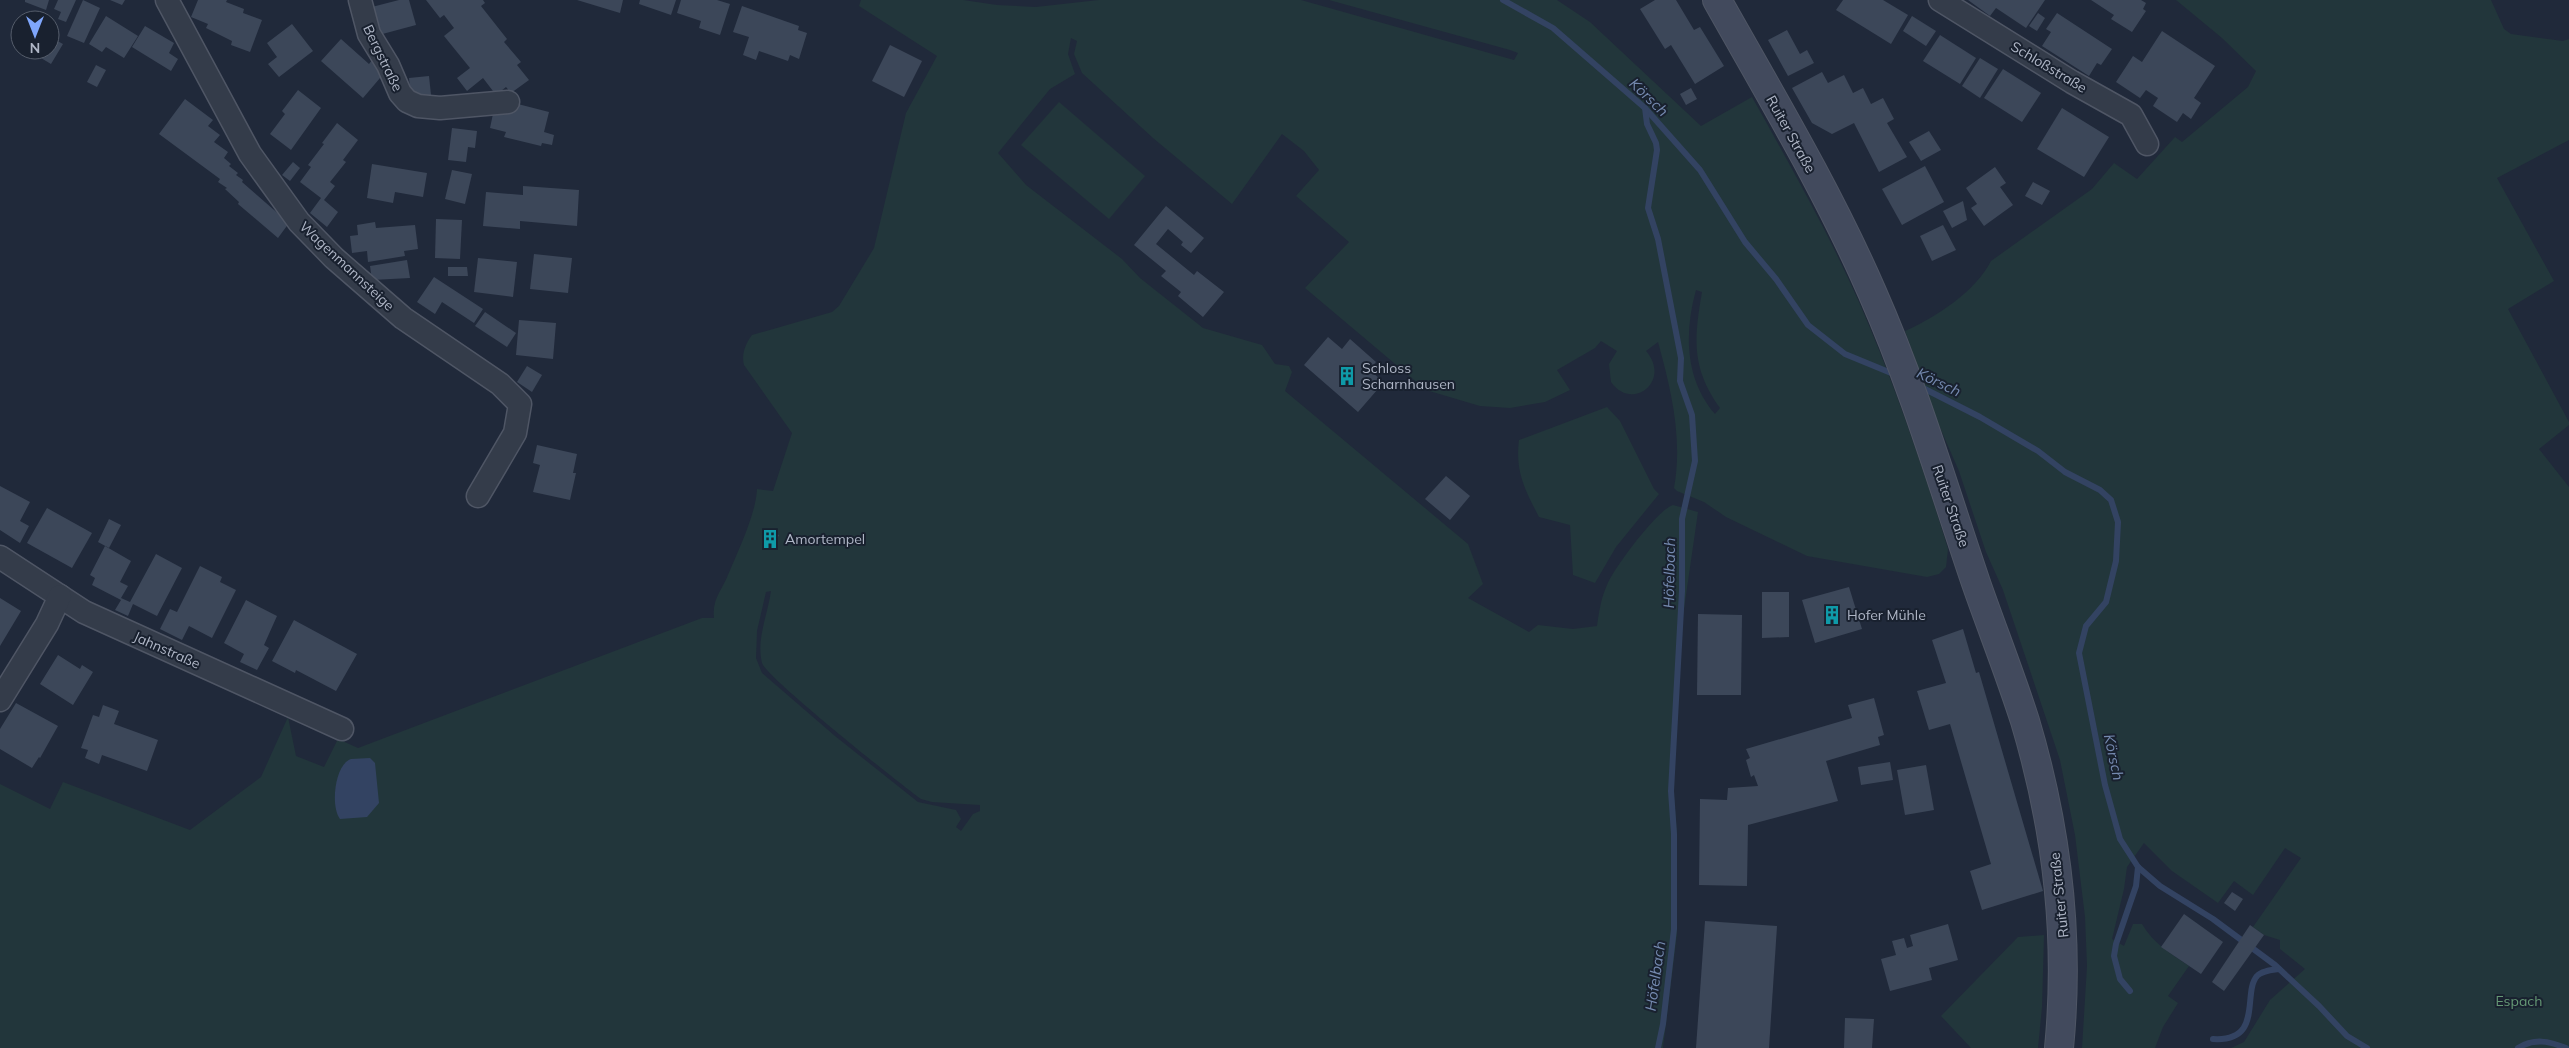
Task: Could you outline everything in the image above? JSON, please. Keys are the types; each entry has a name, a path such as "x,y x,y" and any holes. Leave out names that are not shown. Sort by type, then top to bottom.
{"main road":[{"name":"Ruiter Straße","path":"1717,0 1842,228 1872,290 1922,420 2016,693 2043,789 2057,865 2063,918 2064,980 2059,1048"}],"street":[{"name":"Wagenmannsteige","path":"167,0 250,154 299,222 334,258 403,318 500,384 520,404 515,433 478,496"},
{"name":"Bergstraße","path":"360,0 368,34 388,65 400,93 407,101 418,106 440,108 508,102"},
{"name":"Schloßstraße","path":"1940,0 2072,82 2132,116 2147,144"},
{"name":"Jahnstraße","path":"0,557 84,612 342,729"},
{"path":"0,700 47,624 60,596"}],"green space":[{"path":"861,0 963,0 997,5 1036,7 1099,0 1301,0 1514,60 1518,53 1510,50 1329,0 1557,0 1590,22 1701,126 1752,97 1835,250 1884,362 1918,455 1948,549 1946,567 1939,574 1927,577 1807,556 1726,517 1704,502 1677,491 1674,488 1677,451 1674,414 1658,342 1646,351 1653,362 1654,373 1652,382 1646,389 1638,393 1629,394 1620,391 1611,382 1609,364 1617,351 1601,341 1595,348 1557,370 1570,390 1545,402 1510,408 1480,406 1426,390 1305,288 1349,242 1296,196 1319,170 1304,151 1282,134 1232,204 1153,138 1082,73 1074,54 1077,41 1071,38 1068,54 1075,74 1050,89 998,153 1026,185 1122,259 1140,278 1203,328 1262,345 1275,364 1289,366 1292,372 1285,391 1468,544 1483,584 1468,598 1529,632 1538,625 1573,629 1597,626 1599,610 1611,577 1647,528 1666,509 1673,505 1698,512 1683,616 1673,784 1677,833 1677,934 1663,1048 0,1048 0,784 50,809 63,782 190,830 261,777 288,717 296,756 324,767 338,739 358,748 702,618 714,618 714,606 746,532 756,499 757,489 773,491 792,433 744,365 743,357 746,345 752,335 832,312 839,306 874,248 906,113 937,56 859,6","holes":["1696,290 1702,292 1697,324 1699,366 1720,408 1715,414 1698,386 1690,355 1690,323","771,591 760,645 762,663 769,673 836,731 921,799 932,802 980,805 980,811 973,814 961,831 956,827 961,819 956,810 918,802 835,736 762,673 756,658 757,631 766,592"]},
{"name":"Espach","path":"2176,0 2491,0 2504,29 2511,34 2563,41 2569,39 2569,140 2497,178 2554,281 2508,309 2569,422 2569,425 2539,449 2569,487 2569,1048 2231,1048 2244,1042 2270,1000 2305,969 2280,949 2280,940 2264,935 2253,927 2301,858 2285,848 2253,895 2234,881 2218,903 2172,871 2144,843 2127,867 2124,889 2112,939 2124,946 2133,924 2142,924 2157,942 2189,966 2168,996 2178,1003 2163,1027 2155,1048 2082,1048 2087,966 2085,917 2075,835 2060,760 2003,590 1986,552 1959,471 1934,414 1905,331 1929,319 1954,302 1975,283 1991,261 2092,189 2114,163 2137,179 2175,137 2182,142 2248,87 2256,71 2222,38"},
{"path":"1059,102 1145,176 1109,219 1021,145"},
{"path":"1607,407 1620,421 1654,489 1659,494 1616,547 1595,583 1573,575 1570,525 1539,517 1522,480 1518,462 1518,451 1519,440"},
{"path":"2044,935 2042,1007 2038,1048 1971,1048 1941,1016 2018,937"}],"water":[{"path":"370,758 375,763 379,803 367,817 340,819 335,805 336,786 341,769 351,759"}],"building":[{"path":"25,0 49,0 46,10 25,2"},
{"path":"58,0 76,0 66,22 60,20 60,10 54,9"},
{"path":"83,0 100,8 84,43 67,36"},
{"path":"110,0 125,0 122,5"},
{"path":"198,0 227,0 226,2 244,9 243,13 262,20 250,52 231,45 232,41 206,28 208,24 191,17"},
{"path":"399,0 409,0 416,25 375,36 368,8"},
{"path":"426,0 483,0 485,3 481,6 507,39 504,42 521,62 517,65 529,80 511,93 506,87 496,95 483,78 467,91 457,78 470,68 444,36 454,28 444,15 440,18"},
{"path":"577,0 623,0 620,13"},
{"path":"640,0 676,0 671,15 639,4"},
{"path":"681,0 717,0 730,4 720,35 699,28 701,21 677,13"},
{"path":"1655,0 1676,0 1694,30 1700,27 1724,66 1695,84 1671,45 1665,49 1640,9"},
{"path":"1843,0 1883,0 1908,15 1891,44 1836,10"},
{"path":"1968,0 2045,0 2026,28 1996,8 1990,16"},
{"path":"2091,0 2141,0 2146,3 2143,9 2146,11 2132,32 2111,19 2114,15"},
{"path":"742,6 799,26 798,30 807,33 799,59 790,55 788,61 759,51 756,60 743,55 749,37 733,32"},
{"path":"2038,13 2045,18 2037,31 2029,26"},
{"path":"2057,13 2112,49 2101,65 2097,63 2089,76 2042,46 2051,32 2046,29"},
{"path":"106,16 138,36 124,58 106,47 102,52 89,44"},
{"path":"1912,16 1936,31 1926,46 1903,31"},
{"path":"292,24 313,51 279,77 268,64 277,57 267,43"},
{"path":"145,26 174,43 169,53 178,59 171,71 132,47"},
{"path":"1787,30 1800,54 1807,50 1814,63 1788,76 1768,40"},
{"path":"2162,31 2215,66 2194,98 2201,103 2191,119 2183,113 2177,122 2153,106 2158,98 2146,90 2140,98 2116,82 2133,56 2142,62"},
{"path":"1940,35 1976,58 1960,84 1923,61"},
{"path":"341,39 369,64 376,55 386,71 363,98 321,61"},
{"path":"890,45 922,61 904,97 872,81"},
{"path":"1980,58 1998,69 1980,98 1962,86"},
{"path":"44,60 53,60 51,64"},
{"path":"96,65 106,70 97,87 87,82"},
{"path":"2003,69 2041,93 2022,122 1984,98"},
{"path":"1822,72 1828,83 1844,75 1853,93 1863,88 1871,104 1883,98 1894,119 1887,123 1907,157 1879,172 1854,123 1832,134 1812,123 1792,88"},
{"path":"429,76 431,95 411,97 409,78"},
{"path":"1691,88 1697,99 1686,105 1680,94"},
{"path":"298,90 321,108 291,150 270,134 285,114 282,111"},
{"path":"185,99 213,120 208,126 220,135 214,142 228,152 224,158 231,164 229,166 238,173 236,175 289,223 278,238 238,204 239,202 225,189 227,188 218,182 220,179 159,134"},
{"path":"514,103 549,112 544,132 554,135 552,145 542,143 541,146 504,137 506,132 490,128 494,109 512,113"},
{"path":"2062,108 2109,137 2084,177 2037,149"},
{"path":"337,123 358,140 343,160 346,162 330,182 335,186 324,200 338,212 327,227 310,213 321,198 300,182 311,167 308,165"},
{"path":"452,128 477,131 475,148 468,147 466,162 448,160"},
{"path":"1929,131 1941,150 1921,161 1909,142"},
{"path":"293,162 300,168 290,181 282,175"},
{"path":"372,164 427,173 423,197 395,192 393,203 367,198"},
{"path":"1925,166 1944,202 1902,225 1882,189"},
{"path":"1995,167 2006,183 2000,187 2013,205 1984,226 1971,208 1977,204 1966,188"},
{"path":"452,170 472,174 465,204 445,199"},
{"path":"2033,182 2050,191 2042,205 2025,196"},
{"path":"523,186 579,190 577,226 520,221 520,229 483,226 486,192 523,195"},
{"path":"1963,201 1967,220 1952,228 1943,211"},
{"path":"1166,206 1204,238 1191,253 1181,245 1183,242 1168,229 1156,244 1194,275 1197,271 1224,292 1203,317 1178,296 1181,292 1161,276 1166,271 1134,245"},
{"path":"436,219 462,220 460,259 435,258"},
{"path":"375,222 376,228 415,225 418,249 404,251 405,256 368,262 367,251 352,253 350,236 358,235 357,225"},
{"path":"1943,225 1956,250 1932,261 1920,236"},
{"path":"534,254 572,258 568,293 530,289"},
{"path":"478,258 517,262 513,297 474,292"},
{"path":"407,260 410,278 372,280 370,266"},
{"path":"448,267 467,267 468,276 448,276"},
{"path":"434,277 483,309 474,323 442,302 435,314 417,302"},
{"path":"485,312 516,333 507,347 475,326"},
{"path":"519,320 556,323 553,359 516,355"},
{"name":"Schloss Scharnhausen","path":"1328,337 1342,349 1350,339 1376,362 1369,370 1384,382 1358,412 1304,365"},
{"path":"527,366 542,375 532,392 517,382"},
{"path":"537,445 577,454 573,473 576,473 570,500 533,492 540,465 533,463"},
{"path":"1446,476 1470,496 1450,520 1425,499"},
{"path":"0,486 30,502 20,521 29,526 20,543 0,530"},
{"path":"47,508 92,533 72,568 27,543"},
{"path":"109,519 121,525 109,548 98,542"},
{"name":"Amortempel","path":"767,531 779,535 773,547 762,542"},
{"path":"105,546 131,561 120,582 128,586 121,598 130,602 156,554 182,568 157,616 133,604 128,616 115,610 121,600 92,585 95,578 90,575"},
{"path":"200,566 222,577 220,582 236,590 212,638 189,626 182,640 160,629 170,609 177,612"},
{"name":"Hofer Mühle","path":"1849,587 1862,629 1815,643 1802,600"},
{"path":"1762,592 1789,592 1789,637 1762,638"},
{"path":"0,598 21,611 0,646"},
{"path":"246,600 277,616 264,645 269,648 257,670 240,662 244,654 224,643"},
{"path":"1698,614 1742,615 1741,695 1697,695"},
{"path":"294,620 357,654 336,691 296,670 295,673 272,661"},
{"path":"1963,629 1976,673 1979,672 2043,891 1982,910 1970,871 1991,864 1950,724 1929,730 1917,691 1946,683 1932,640"},
{"path":"58,655 80,669 82,665 93,672 73,705 40,684"},
{"path":"1874,698 1884,735 1878,737 1880,745 1826,761 1838,801 1748,825 1747,886 1699,885 1700,799 1727,800 1728,788 1758,786 1754,775 1751,777 1746,760 1750,758 1746,749 1852,718 1848,705"},
{"path":"16,703 58,726 40,758 32,768 0,749 0,729"},
{"path":"103,705 119,711 114,724 158,740 147,771 102,755 99,764 85,758 88,750 81,748 93,715 99,717"},
{"path":"1890,762 1893,780 1861,785 1858,767"},
{"path":"1926,765 1934,810 1905,815 1897,770"},
{"path":"2232,892 2243,899 2235,911 2224,903"},
{"path":"2184,914 2223,942 2201,974 2161,947"},
{"path":"1705,921 1777,926 1769,1048 1696,1048"},
{"path":"1948,924 1958,960 1929,968 1932,980 1890,991 1881,959 1896,955 1892,941 1904,938 1907,948 1913,946 1910,935"},
{"path":"2250,925 2264,935 2224,991 2212,982"},
{"path":"1845,1018 1874,1019 1872,1048 1844,1048"}],"waterway":[{"name":"Körsch","path":"1503,0 1553,28 1645,108 1700,170 1745,242 1776,279 1808,325 1845,354 1896,375"},
{"name":"Höfelbach","path":"1645,108 1647,124 1656,143 1657,150 1648,208 1658,239 1681,358 1680,381 1692,415 1695,461 1682,519 1682,591 1671,791 1674,834 1674,929 1663,1024 1658,1048"},
{"name":"Körsch","path":"1919,386 1980,417 2038,451 2065,472 2100,490 2111,500 2118,522 2116,561 2106,602 2086,626 2079,653 2105,785 2120,839 2138,867 2160,886 2213,919 2275,965 2319,1006 2347,1036 2367,1048"},
{"name":"Körsch","path":"2130,991 2120,979 2114,956 2116,944 2136,886 2138,867"},
{"name":"Körsch","path":"2213,1039 2229,1038 2239,1033 2245,1025 2253,984 2257,976 2264,972 2279,969"},
{"name":"Körsch","path":"2518,1048 2536,1042 2554,1044 2566,1048"}],"place":[{"name":"Schloss Scharnhausen","path":"1347,376"},
{"name":"Amortempel","path":"770,539"},
{"name":"Hofer Mühle","path":"1832,615"}]}
